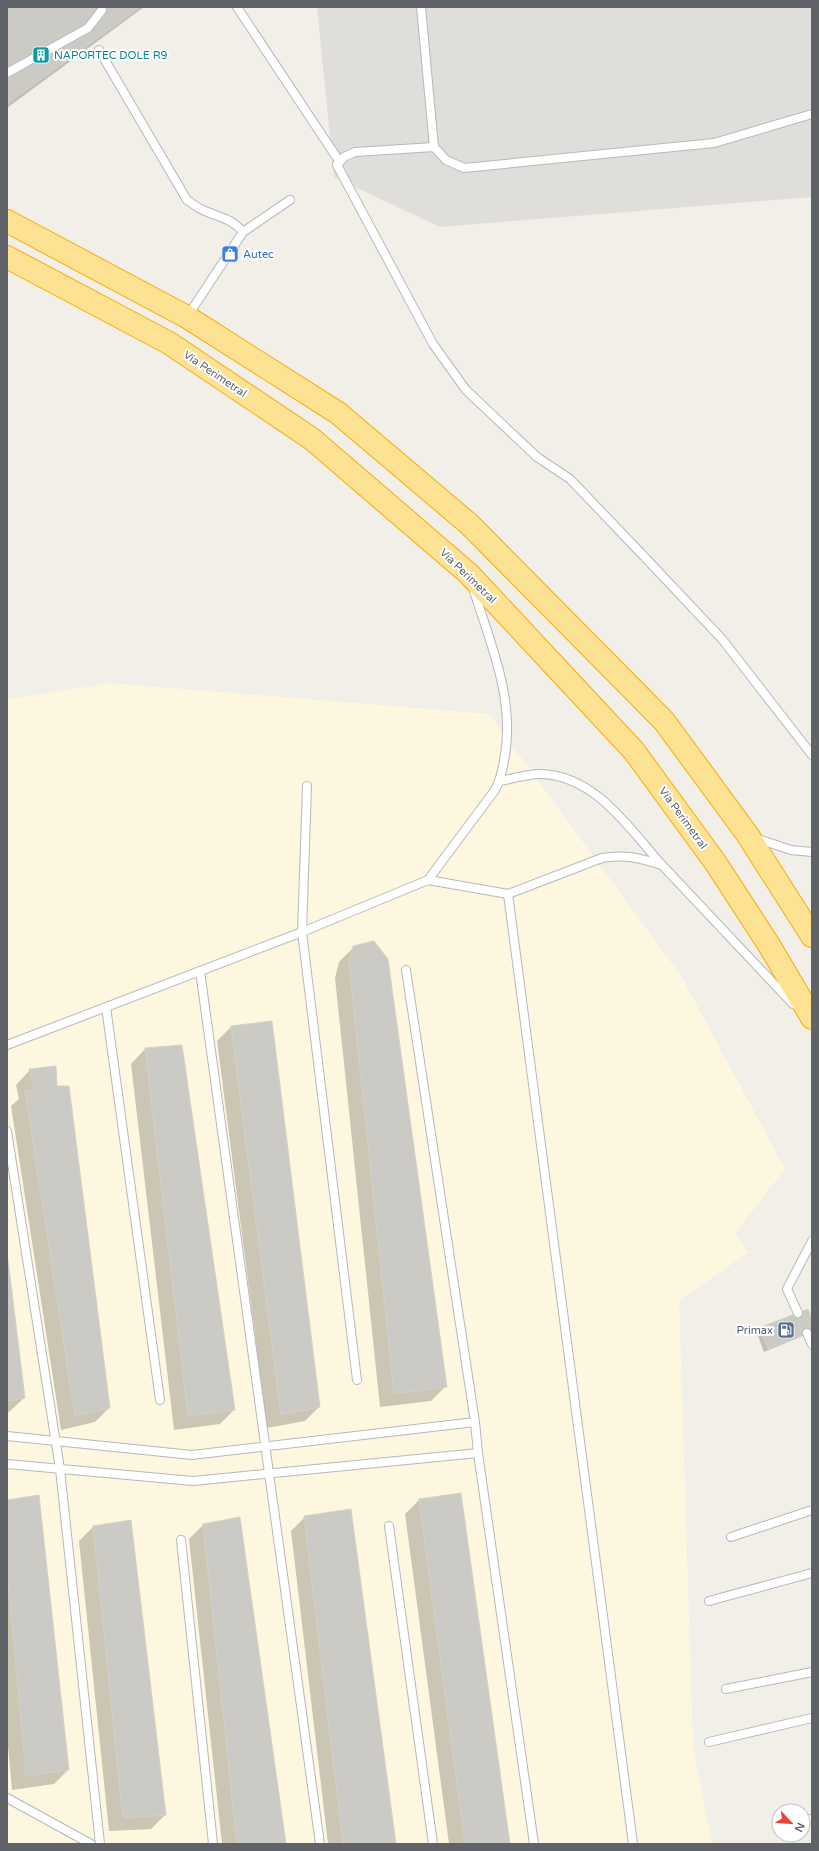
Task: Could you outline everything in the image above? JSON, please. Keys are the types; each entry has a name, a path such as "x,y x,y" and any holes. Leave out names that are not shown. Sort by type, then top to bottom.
{"highway":[{"path":"7,220 187,317 338,412 469,524 664,721 747,834 812,936"},
{"name":"Vía Perimetral","path":"7,257 169,343 312,439 469,574 634,751 715,862 769,945 812,1018"}],"lane":[{"path":"7,73 88,28 102,10 102,7"},
{"path":"237,7 339,162"},
{"path":"421,7 434,147 446,160 464,168 714,143 812,114"},
{"path":"99,50 187,200 200,209 222,216 236,224 243,232"},
{"path":"434,147 355,152 344,157 339,162 338,169 432,344 466,390 537,457 570,478 722,639 812,755"},
{"path":"187,317 243,232 290,200"},
{"path":"7,1045 302,932 428,880 469,826 500,781 508,742 507,711 504,690 469,574"},
{"path":"500,781 542,773 572,780 598,796 630,826 662,865 812,1023"},
{"path":"307,786 302,932 357,1380"},
{"path":"747,834 791,850 812,852"},
{"path":"428,880 508,894 602,858 633,856 662,865"},
{"path":"508,894 633,1844"},
{"path":"406,970 475,1422 478,1453 534,1844"},
{"path":"200,971 264,1446 320,1844"},
{"path":"106,1007 160,1400"},
{"path":"7,1131 60,1469 100,1844"},
{"path":"798,1312 787,1289 812,1241"},
{"path":"807,1333 812,1344"},
{"path":"7,1436 192,1455 475,1422"},
{"path":"7,1464 193,1481 478,1453"},
{"path":"731,1537 812,1510"},
{"path":"389,1526 433,1844"},
{"path":"181,1540 213,1844"},
{"path":"709,1601 812,1573"},
{"path":"726,1689 812,1672"},
{"path":"709,1742 812,1718"},
{"path":"7,1798 91,1844"}],"shaded area":[{"path":"317,7 812,7 812,197 440,227 334,177"},
{"path":"110,683 489,714 681,976 785,1169 735,1233 748,1253 679,1300 693,1746 712,1844 7,1844 7,700"}],"building":[{"name":"NAPORTEC DOLE R9","path":"7,7 140,7 7,104"},
{"path":"374,941 388,959 447,1387 394,1394 349,963 353,946"},
{"path":"272,1021 320,1407 281,1415 231,1026"},
{"path":"182,1045 235,1410 188,1416 145,1048"},
{"path":"56,1066 57,1086 69,1086 110,1408 75,1416 25,1091 35,1090 29,1069"},
{"path":"7,1252 25,1398 7,1401"},
{"name":"Primax","path":"808,1309 812,1319 812,1331 768,1349 759,1328"},
{"path":"461,1493 510,1844 465,1844 419,1499"},
{"path":"39,1495 69,1770 26,1776 7,1570 7,1500"},
{"path":"351,1509 396,1844 343,1844 304,1516"},
{"path":"240,1517 286,1844 237,1844 203,1524"},
{"path":"131,1520 166,1815 123,1818 93,1526"}],"place":[{"name":"NAPORTEC DOLE R9","path":"41,55"},
{"name":"Autec","path":"230,254"},
{"name":"Primax","path":"786,1330"}]}
